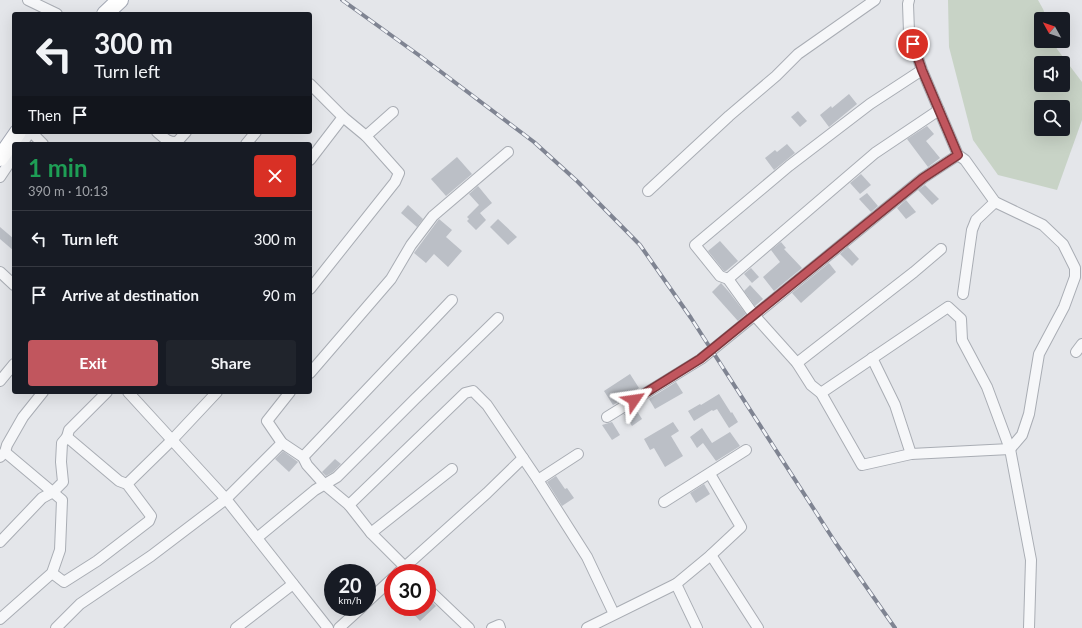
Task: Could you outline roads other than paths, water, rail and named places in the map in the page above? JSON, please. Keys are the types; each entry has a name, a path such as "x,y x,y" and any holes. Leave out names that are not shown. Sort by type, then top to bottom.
{"main road":[{"path":"107,12 120,0"},
{"path":"0,158 17,134"}],"street":[{"path":"28,0 53,12"},
{"path":"648,191 729,116 776,76 798,54 875,0"},
{"path":"908,0 909,32 922,70 958,155 965,160 995,202 1044,224 1063,244 1078,268 1064,307 1039,354 1029,414 1022,435 1010,449 911,454 862,465 821,393 811,385 797,363 754,315 728,279 720,276 695,245 795,161 870,104 922,70"},
{"path":"312,86 343,117 366,136 399,173 395,182 312,286"},
{"path":"728,279 875,153 939,110"},
{"path":"366,136 393,112"},
{"path":"312,157 343,117"},
{"path":"33,134 41,142"},
{"path":"159,134 170,142"},
{"path":"177,142 184,134"},
{"path":"248,142 254,134"},
{"path":"312,371 391,279 411,245 433,216 508,152"},
{"path":"607,417 700,359 923,178 958,155"},
{"path":"0,177 12,159"},
{"path":"963,294 972,230 976,220 995,202"},
{"path":"797,363 941,249"},
{"path":"0,272 12,283"},
{"path":"303,458 452,300"},
{"path":"821,393 948,307 961,319 962,340 987,388 1010,449 1031,560 1029,628"},
{"path":"256,538 315,490 337,477 498,318"},
{"path":"872,358 895,405 911,454"},
{"path":"0,381 12,366"},
{"path":"349,505 466,393 473,391 487,405 538,480 587,557 614,614"},
{"path":"0,619 52,573 60,550 62,500 2,454 23,417 41,394"},
{"path":"0,542 42,498 53,492 63,482 61,462 62,444 67,437 69,430 106,394"},
{"path":"130,394 226,500 328,628"},
{"path":"127,484 172,440 215,394"},
{"path":"288,394 267,421 282,443 303,458 307,465 325,484 349,505 398,564"},
{"path":"52,573 64,582 97,561 149,521 151,516 127,484 119,481 67,437"},
{"path":"56,628 80,604 150,556 226,500 282,443"},
{"path":"664,502 746,450"},
{"path":"538,480 578,454"},
{"path":"411,564 523,458"},
{"path":"371,533 452,468"},
{"path":"586,628 676,584 711,555 741,527 710,474"},
{"path":"711,555 758,628"},
{"path":"236,628 293,584"},
{"path":"676,584 697,628"},
{"path":"376,594 384,586"},
{"path":"436,597 469,628"},
{"path":"339,628 352,616"},
{"path":"492,628 499,625 500,628"}],"railway":[{"path":"342,0 420,56 534,142 578,182 640,245 691,318 835,542 895,628"}]}
